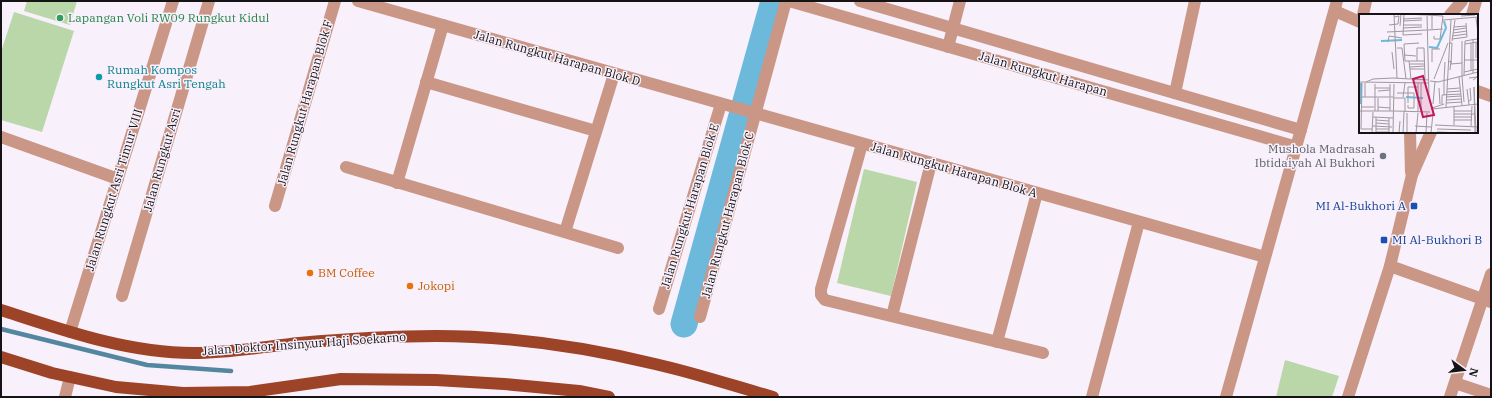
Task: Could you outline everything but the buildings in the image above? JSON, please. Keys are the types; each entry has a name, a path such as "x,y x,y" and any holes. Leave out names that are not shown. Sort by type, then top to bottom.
{"main road":[{"name":"Jalan Doktor Insinyur Haji Soekarno","path":"1,310 70,332 117,344 156,350 192,353 244,350 373,337 437,336 510,340 576,348 656,364 773,397"},
{"path":"1,357 70,377 116,388 183,395 252,394 341,379 436,380 579,391 609,397"}],"street":[{"name":"Jalan Rungkut Asri Timur VIII","path":"70,332 172,1"},
{"name":"Jalan Rungkut Asri","path":"122,296 209,1"},
{"name":"Jalan Rungkut Harapan Blok F","path":"274,206 335,1"},
{"name":"Jalan Rungkut Harapan Blok D","path":"358,1 752,113"},
{"path":"752,113 788,1"},
{"name":"Jalan Rungkut Harapan","path":"788,1 1296,147"},
{"name":"Jalan Rungkut Harapan","path":"860,1 1301,130"},
{"path":"948,47 960,1"},
{"path":"1175,93 1195,1"},
{"path":"1363,14 1366,1"},
{"path":"1451,14 1462,1"},
{"path":"1472,14 1476,1"},
{"path":"1226,397 1336,6 1359,21"},
{"path":"397,182 443,25"},
{"path":"565,232 614,74"},
{"path":"426,82 596,131"},
{"path":"1478,91 1491,96"},
{"name":"Jalan Rungkut Harapan Blok E","path":"659,309 726,106"},
{"name":"Jalan Rungkut Harapan Blok A","path":"752,113 1266,257"},
{"name":"Jalan Rungkut Harapan Blok C","path":"700,317 752,113"},
{"path":"1410,133 1412,175"},
{"path":"1348,397 1390,266 1412,175 1431,133"},
{"path":"1,137 118,179"},
{"path":"862,144 821,289 821,295 825,300 1042,353"},
{"path":"892,316 931,163"},
{"path":"346,167 618,248"},
{"path":"997,342 1037,193"},
{"path":"1092,397 1139,222"},
{"path":"1390,266 1487,301"},
{"path":"1450,397 1487,301 1491,274"},
{"path":"65,397 70,377"},
{"path":"1455,383 1491,395"}],"green space":[{"name":"Lapangan Voli RW09 Rungkut Kidul","path":"27,1 77,1 70,25 24,11"},
{"path":"14,12 74,31 42,132 1,120 1,52"},
{"path":"864,169 917,182 891,296 837,283"},
{"path":"1285,360 1339,376 1332,397 1276,397"}],"waterway":[{"path":"684,324 774,1"},
{"path":"1,329 147,365 231,371"}],"place":[{"name":"Lapangan Voli RW09 Rungkut Kidul","path":"60,18"},
{"name":"Rumah Kompos Rungkut Asri Tengah","path":"99,77"},
{"name":"Mushola Madrasah Ibtidaiyah Al Bukhori","path":"1383,156"},
{"name":"MI Al-Bukhori A","path":"1414,206"},
{"name":"MI Al-Bukhori B","path":"1384,240"},
{"name":"BM Coffee","path":"310,273"},
{"name":"Jokopi","path":"410,286"}]}
